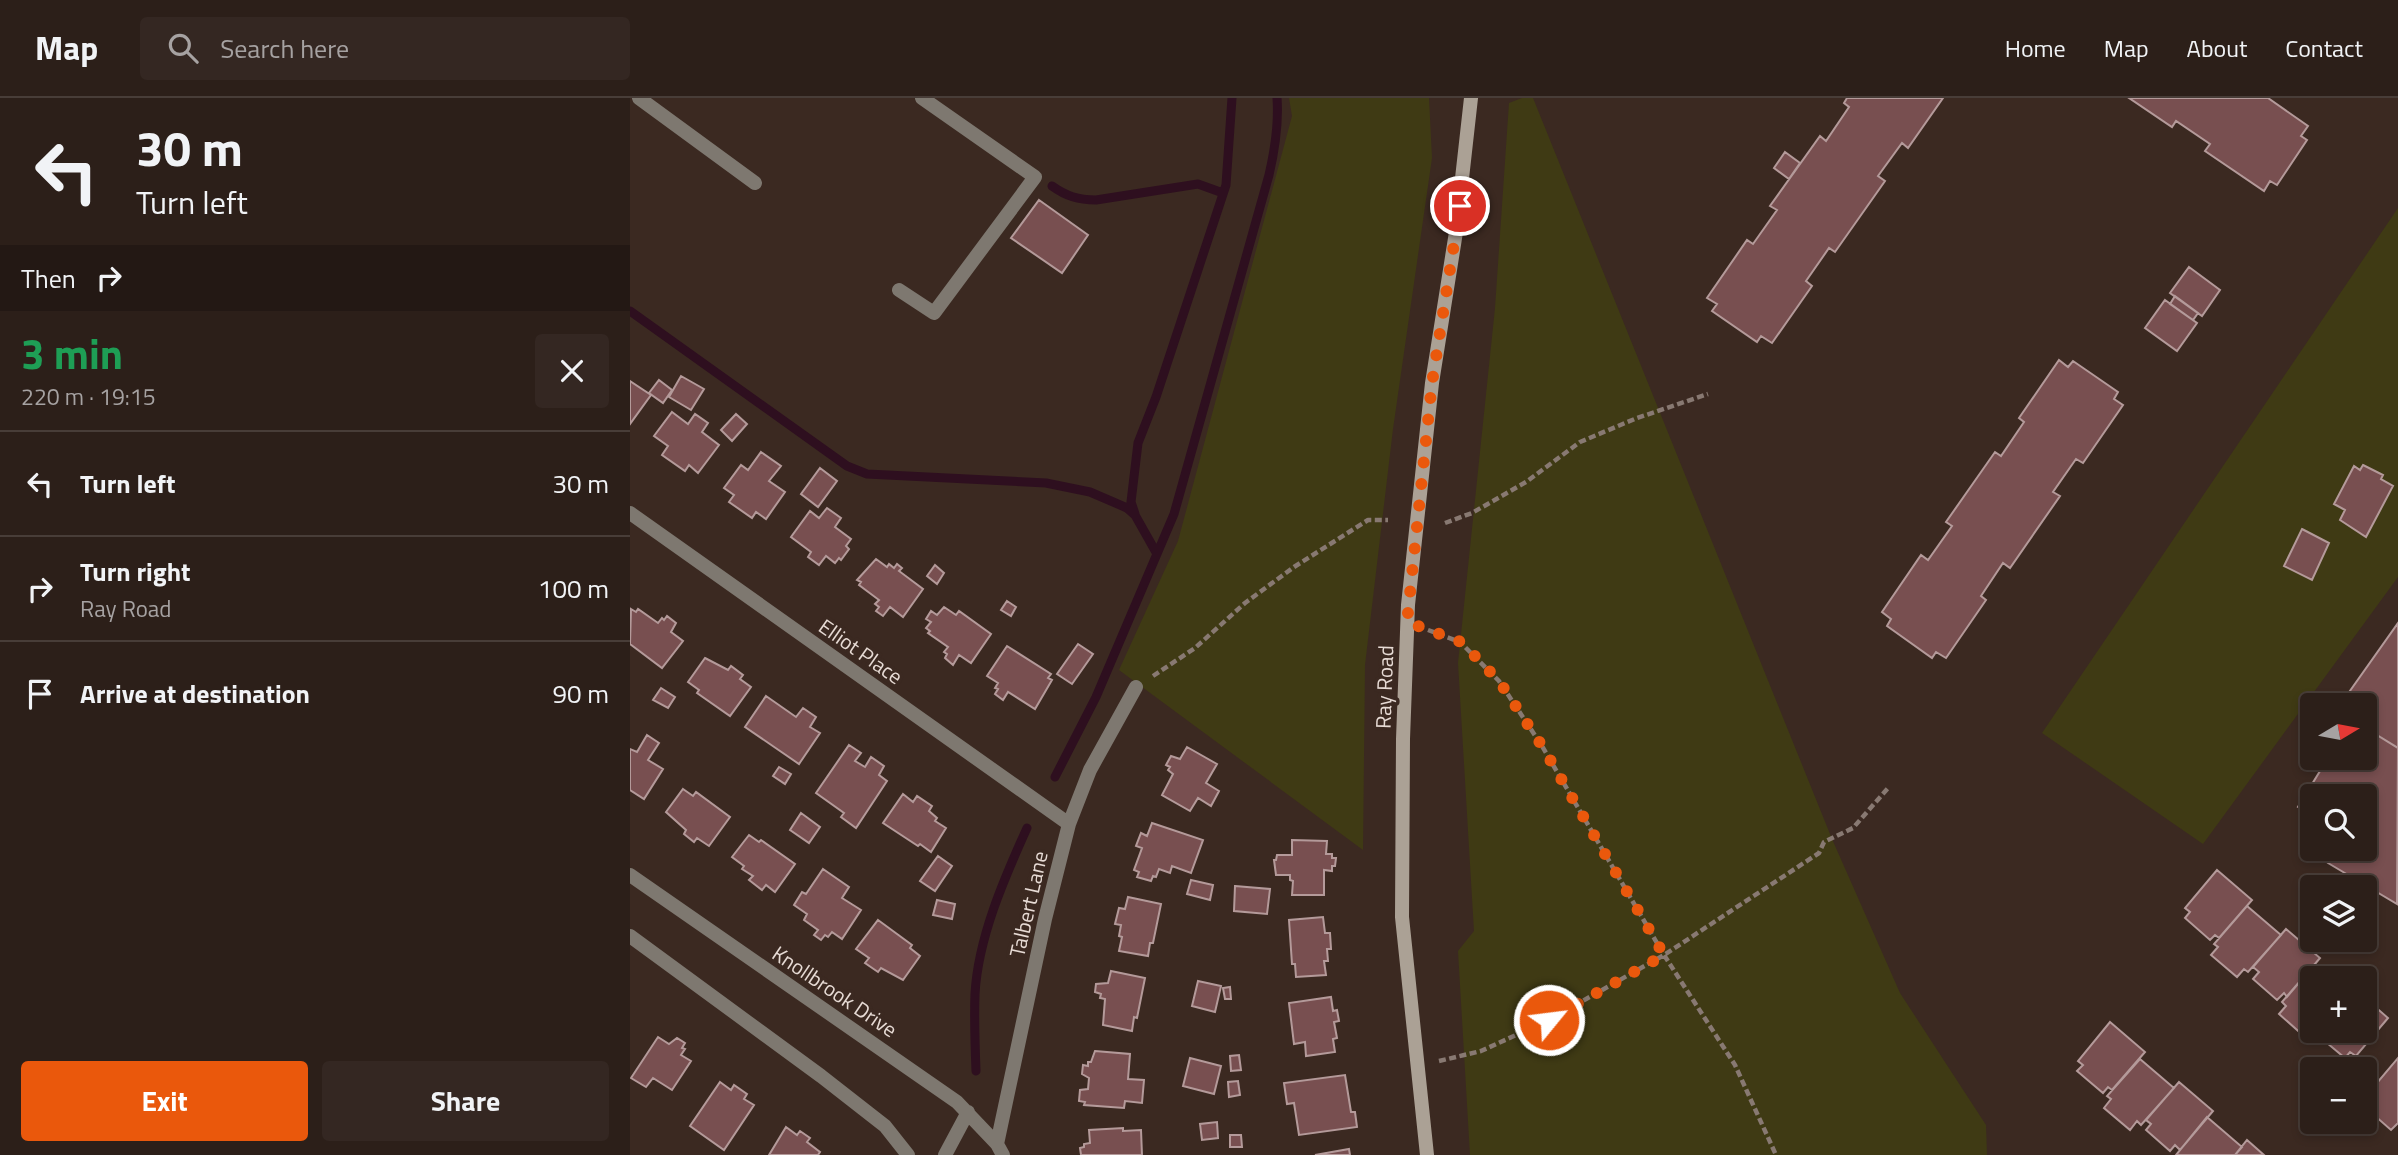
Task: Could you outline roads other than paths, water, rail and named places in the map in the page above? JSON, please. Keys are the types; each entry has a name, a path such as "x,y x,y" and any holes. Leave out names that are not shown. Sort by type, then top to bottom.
{"street":[{"path":"639,98 755,183"},
{"path":"899,290 934,313 1035,177 922,98"},
{"name":"Ray Road","path":"1427,1155 1402,917 1407,622 1432,383 1456,232 1471,98"},
{"name":"Elliot Place","path":"630,513 1069,824"},
{"name":"Talbert Lane","path":"1000,1149 1045,919 1069,824 1090,770 1136,687"},
{"name":"Knollbrook Drive","path":"630,875 919,1074 968,1112 1000,1149"},
{"path":"630,936 885,1126 908,1155"},
{"path":"945,1155 968,1112"}],"waterway":[{"path":"1135,514 1131,502 1138,443 1156,397 1226,185 1232,98"},
{"path":"1055,777 1096,697 1174,514 1269,175 1276,137 1277,98"},
{"path":"1052,186 1072,197 1090,200 1198,184 1223,193"},
{"path":"630,311 847,466 867,474 1046,483 1090,492 1127,508 1135,515 1157,554"},
{"path":"976,1071 975,994 981,952 1001,888 1027,828"}]}
